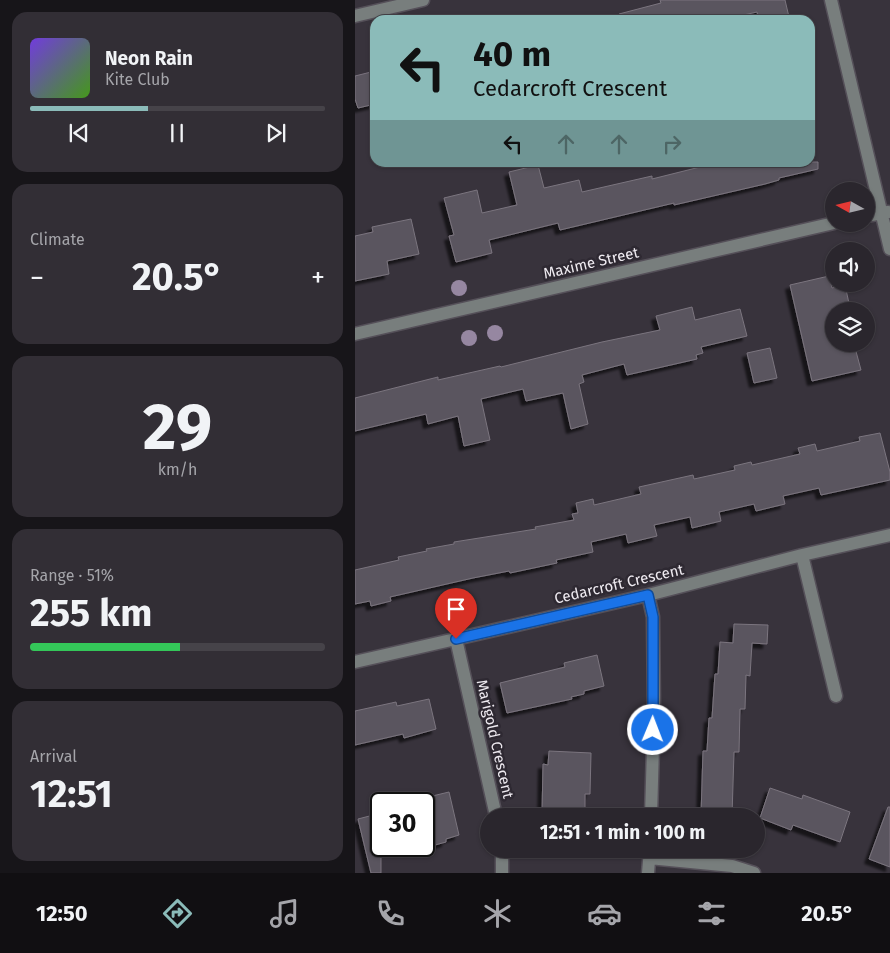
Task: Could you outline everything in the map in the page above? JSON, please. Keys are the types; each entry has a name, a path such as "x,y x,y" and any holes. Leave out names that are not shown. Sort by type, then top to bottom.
{"street":[{"path":"355,16 423,0"},
{"path":"831,0 886,212 890,249"},
{"name":"Maxime Street","path":"355,334 825,225"},
{"name":"Cedarcroft Crescent","path":"355,662 648,595 802,555 890,535"},
{"path":"802,555 837,696"},
{"path":"648,595 653,617 654,712 651,808"},
{"name":"Marigold Crescent","path":"456,639 494,808"},
{"path":"502,858 502,873"},
{"path":"648,873 650,858"},
{"path":"682,858 732,866 753,873"}],"building":[{"path":"660,0 785,0 789,15 758,15 757,12 744,15 619,15 661,3"},
{"path":"370,72 370,105 358,108 355,99 355,76"},
{"path":"815,162 818,162 818,169 779,178 779,180 765,184 560,230 558,223 489,240 492,253 456,262 449,236 454,235 444,198 477,190 482,213 517,205 509,172 530,167 539,167 544,188 579,180 582,192 652,176 652,179 700,167 815,167"},
{"path":"411,219 419,254 387,261 389,274 355,281 355,236 373,232 372,227"},
{"path":"825,277 825,292 847,292 849,302 825,302 825,352 856,352 861,370 812,381 790,285"},
{"path":"692,307 695,320 740,309 747,336 701,347 703,353 696,355 697,359 627,375 624,364 582,375 584,382 579,384 588,424 571,429 563,393 526,401 523,389 481,399 490,440 464,446 458,416 428,424 426,414 355,431 355,398 438,377 438,380 501,367 660,330 656,316"},
{"path":"770,348 777,378 754,383 747,353"},
{"path":"880,433 890,472 890,480 821,495 819,488 783,496 785,504 756,511 754,504 719,512 721,521 692,528 690,517 654,525 657,536 628,543 626,534 591,542 593,552 556,560 557,563 510,573 509,571 473,578 390,597 391,601 371,606 370,601 355,604 355,570 399,560 398,557 454,544 454,542 536,529 535,527 574,520 572,514 578,513 576,503 593,499 594,505 641,494 639,487 693,475 694,479 735,470 734,466 751,462 752,465 800,454 798,448 815,444 817,451 860,441 859,437"},
{"path":"734,624 768,625 767,644 752,643 750,676 746,675 745,709 740,709 739,752 734,752 732,808 701,808 703,751 707,751 709,718 712,718 715,674 718,674 720,642 733,643"},
{"path":"597,655 604,686 584,691 584,694 571,697 572,699 507,713 500,683 565,667 564,663"},
{"path":"429,699 436,729 404,738 403,734 355,745 355,711 396,702 397,706"},
{"path":"549,751 591,753 590,794 585,794 585,808 542,808 543,764 548,765"},
{"path":"770,788 802,799 803,795 850,812 840,842 793,825 791,830 765,820 765,808 763,808"},
{"path":"449,792 459,835 435,845 435,795"},
{"path":"888,807 890,807 890,867 869,859"},
{"path":"370,816 370,857 381,857 381,873 371,873 358,819"}],"route":[{"path":"456,639 648,595 653,617 653,730"}]}
